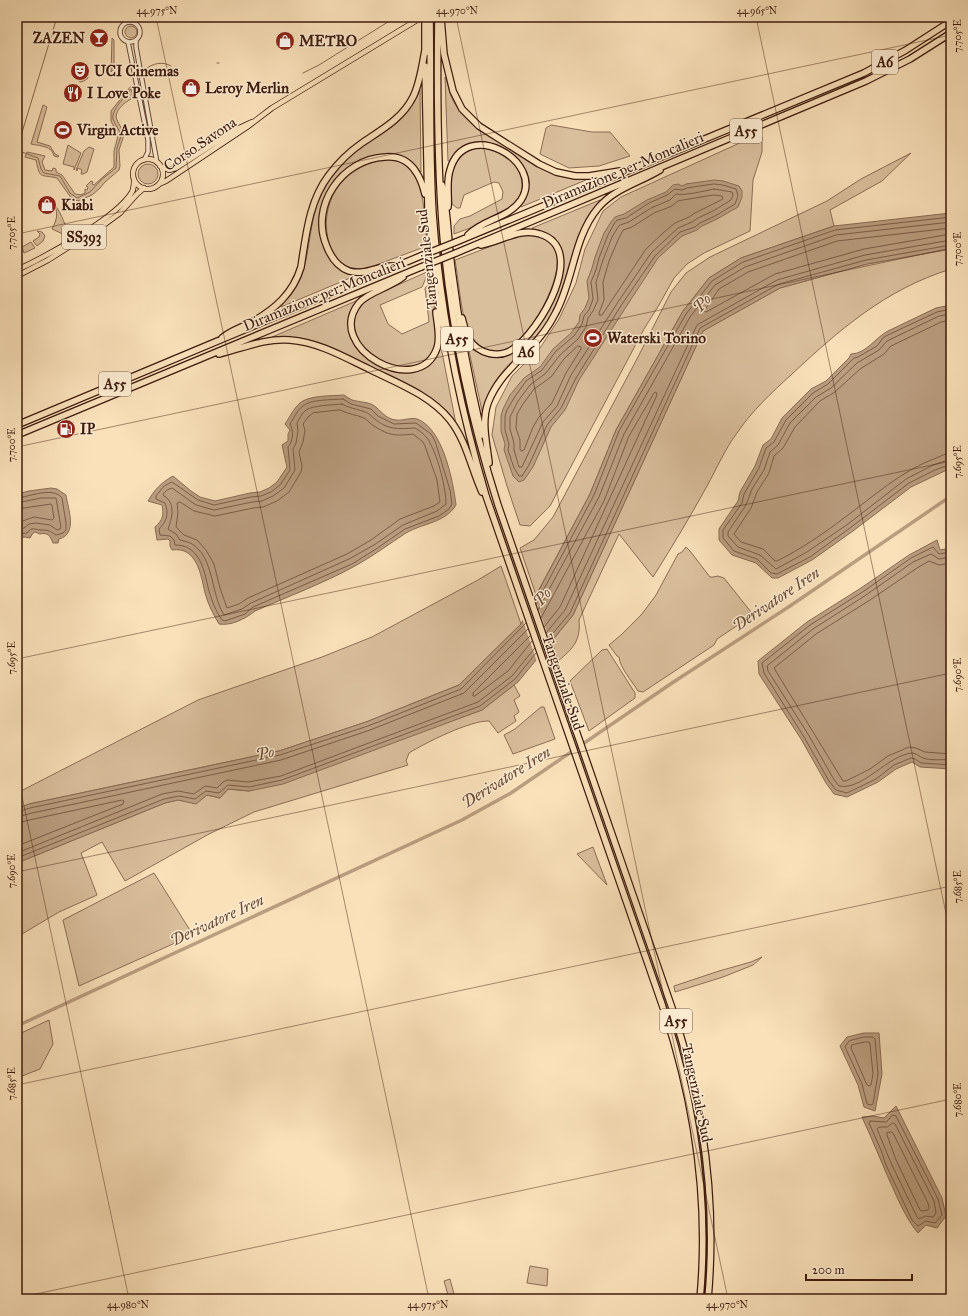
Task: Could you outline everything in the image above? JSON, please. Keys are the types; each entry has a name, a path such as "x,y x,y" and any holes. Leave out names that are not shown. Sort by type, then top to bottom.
{"highway":[{"path":"425,17 428,210 436,294 441,321 451,353"},
{"name":"Tangenziale Sud","path":"430,17 430,124 434,214 439,272 451,353 470,438 491,510 675,1043 687,1093 696,1142 701,1193 703,1250 700,1299"},
{"path":"439,17 444,54 453,92 462,109 479,126 539,164 560,173 575,176 588,176 628,170"},
{"name":"Tangenziale Sud","path":"439,17 439,168 444,244 457,339 475,425 510,543 678,1027 693,1084 703,1133 709,1185 711,1233 708,1299"},
{"name":"A6","path":"814,94 864,73 891,59 922,41 951,21"},
{"name":"A6","path":"816,101 894,68 951,33"},
{"path":"214,344 227,334 270,311 280,303 291,290 301,266 311,213 323,185 335,168 351,151 389,125 405,109 413,98 417,88 425,50"},
{"name":"Diramazione per Moncalieri","path":"17,425 214,344 396,266 814,94"},
{"name":"Diramazione per Moncalieri","path":"17,435 473,246 816,101"},
{"path":"447,221 449,174 454,160 460,153 472,146 482,145 497,148 510,156 517,163 524,177 525,187 523,197 512,210 476,228 466,237"},
{"path":"396,266 384,266 358,272 348,270 336,262 326,245 322,226 325,205 331,191 340,178 359,164 378,157 396,157 407,162 418,173 422,183 428,210"},
{"name":"A6","path":"498,506 484,422 490,398 501,379 536,342 555,315 566,291 580,241 588,223 598,208 611,196 628,185 652,175 676,160"},
{"name":"A55","path":"439,168 444,192 455,297"},
{"path":"455,297 464,329 471,342 484,352 499,354 514,348 533,329 547,308 556,286 561,268 560,257 556,245 547,237 535,232 523,232 490,243 473,246"},
{"path":"409,272 395,283 366,297 356,308 352,322 353,334 358,344 368,356 384,366 396,369 414,368 428,362 434,354 438,344 436,294"},
{"path":"455,297 467,368 490,463"},
{"path":"207,356 264,341 300,341 325,348 412,390 439,409 456,428 465,445 478,484 491,510"}],"main road":[{"name":"Corso Savona","path":"17,276 48,260 105,224 120,212 144,188 153,188 166,181 248,127 272,108 422,17"},
{"name":"Corso Savona","path":"17,270 45,256 110,215 124,202 132,191 134,168 140,162 148,159 169,170 176,168 235,130 253,122"},
{"name":"Corso Savona","path":"158,164 162,175 158,184"},
{"path":"134,180 140,187 144,188"}],"street":[{"path":"130,17 132,22"},
{"path":"128,42 136,40 140,35 140,28 137,24 125,21 120,33 128,42 148,140 148,152 144,160"},
{"path":"136,40 158,164"}],"shaded area":[{"path":"131,26 135,28 137,32 135,36 131,38 127,36 125,32 127,28"},
{"path":"112,38 114,40 114,69 111,72"},
{"path":"84,73 87,74 88,78 80,82 77,77"},
{"path":"445,77 455,104 473,125 541,168 566,177 586,180 521,207 520,206 527,189 525,173 517,159 504,149 489,143 474,142 460,148 450,161 448,161"},
{"path":"131,86 133,98 127,101 118,110 116,117 124,135 119,150 119,170 92,195 78,201 72,199 57,178 42,175 39,171 36,160 25,157 27,152 45,156 42,162 45,170 52,171 53,168 56,169 56,172 62,175 75,194 80,195 85,193 85,189 87,190 88,187 86,186 91,181 94,185 114,167 114,151 118,136 111,121 111,111"},
{"path":"420,90 421,172 407,159 395,155 383,154 369,157 341,174 331,187 320,232 322,240 328,255 338,267 345,272 355,274 355,276 281,307 302,274 314,214 323,190 330,178 353,153 399,121 411,107"},
{"path":"43,105 47,107 37,142 50,146 55,154 59,156 58,157 54,156 48,148 31,144"},
{"path":"551,125 592,132 610,132 630,156 599,166 569,168 540,154 546,128"},
{"name":"Waterski Torino","path":"755,136 762,137 762,152 753,180 750,231 704,253 687,264 674,278 644,329 550,506 530,526 520,525 492,435 496,407 512,376 540,348 559,319 576,283 585,249 603,211 621,197"},
{"path":"68,145 81,153 74,170 74,167 63,164"},
{"path":"89,147 94,149 87,172 81,174 82,170 78,168 77,171 76,170 84,151"},
{"path":"475,148 486,148 493,150 509,159 519,172 522,180 522,189 514,205 502,214 486,222 454,234 454,226 460,219 470,216 502,199 503,192 499,183 494,182 464,195 460,208 457,208 452,204 451,178 455,164 466,153"},
{"path":"911,153 882,181 830,210 834,226 741,258 709,278 683,311 616,430 590,494 536,595 520,548 534,540 553,517 671,292 686,273 710,257 827,201 861,179"},
{"path":"389,159 407,166 417,178 420,185 423,202 427,246 368,268 362,269 344,265 336,257 328,239 326,224 328,209 333,196 349,175 361,167 374,162"},
{"path":"144,164 152,164 158,170 158,178 152,184 144,184 138,178 138,170"},
{"path":"600,200 590,213 583,226 565,284 553,312 536,338 502,372 494,383 482,411 468,346 486,356 495,358 510,354 518,349 531,335 562,273 564,262 563,256 562,251 556,241 544,232 532,228"},
{"path":"53,203 60,213 68,232 65,235 52,229 57,216"},
{"path":"37,231 42,232 45,236 43,241 37,246 33,241 39,237 40,234"},
{"path":"526,235 544,239 551,244 556,252 557,263 555,276 550,291 543,307 534,321 525,334 515,344 506,350 496,352 487,350 474,341 468,330 463,311 455,260 515,237"},
{"path":"31,242 35,248 24,253 22,247"},
{"path":"951,249 951,269 927,277 884,299 827,342 755,410 729,446 694,509 653,577 619,534 579,620 579,633 575,644 558,661 552,641 573,615 703,331 780,288 867,264"},
{"path":"429,271 422,287 380,305 388,324 402,334 429,322 425,288 429,284 431,285 436,316 437,332 435,346 425,361 409,367 391,364 374,356 361,344 354,328 357,312 373,296"},
{"path":"356,301 349,320 352,339 366,358 377,366 401,373 413,372 427,366 441,347 456,424 438,404 416,389 339,351 317,342 304,339 272,337"},
{"path":"686,547 710,577 718,576 724,578 752,615 750,618 747,617 744,621 717,639 714,645 643,692 638,691 624,670 619,657 609,645 642,614 656,595 678,554"},
{"path":"501,566 521,624 459,685 366,722 279,751 29,804 17,809 17,793 198,700 322,657 372,637"},
{"path":"607,649 635,693 635,698 589,731 570,681 602,650"},
{"path":"514,685 520,696 514,700 519,712 514,716 516,721 498,733 489,721 471,724 460,728 409,753 406,761 408,765 254,812 209,834 125,881 102,842 81,853 97,895 59,912 17,937 17,863 165,803 178,800 196,803 207,795 220,798 228,789 249,791 482,710"},
{"path":"541,707 544,707 555,739 513,754 504,735 515,729"},
{"path":"593,847 607,885 577,854"},
{"path":"154,873 193,935 79,986 63,920"},
{"path":"762,957 753,965 723,977 675,992 674,986 751,962"},
{"path":"49,1020 53,1044 40,1069 17,1078 17,1035"},
{"path":"530,1266 548,1269 547,1286 527,1283"},
{"path":"450,1279 454,1294 448,1295 444,1281"}],"water":[{"path":"714,180 739,186 742,191 742,197 738,207 697,230 682,236 658,258 579,380 565,410 551,427 533,467 524,480 519,482 513,476 504,450 505,444 501,431 501,416 503,409 510,395 524,378 540,367 553,349 571,333 579,322 580,315 589,298 587,281 604,233 611,222 615,217 624,214 647,200 666,192 673,185 678,184 682,186 686,184"},
{"name":"Po","path":"951,213 951,249 867,264 780,288 703,331 573,615 518,682 482,710 283,784 249,791 228,789 220,798 207,795 196,804 178,800 165,803 17,863 17,809 29,804 279,751 366,722 459,685 521,624 590,494 616,430 683,311 709,278 741,258 834,226"},
{"path":"951,305 951,468 911,487 812,560 778,578 772,578 756,563 732,555 719,540 719,529 738,501 740,492 755,466 763,445 771,439 782,418 811,389 826,381 849,358 851,354 866,348 888,331 936,308"},
{"path":"344,395 352,400 373,405 392,419 417,419 426,424 434,433 445,456 456,505 446,516 406,533 355,566 318,584 255,611 238,621 228,624 219,624 209,605 202,578 192,557 187,552 172,550 168,539 157,540 155,527 160,522 162,517 162,505 148,501 153,493 165,481 173,476 200,497 215,501 260,492 269,488 277,482 287,467 282,445 288,441 288,434 290,430 285,424 295,408 304,400 321,396"},
{"path":"51,488 57,489 66,495 70,514 70,527 68,532 65,536 59,539 58,543 53,543 47,534 35,532 30,538 17,538 17,494"},
{"path":"937,540 940,550 951,548 951,769 920,767 912,762 896,769 878,782 847,797 834,794 759,674 758,661 807,622 861,588 909,555"},
{"path":"864,1033 879,1033 882,1074 875,1111 864,1107 858,1085 840,1046 847,1037"},
{"path":"896,1106 942,1198 946,1216 937,1228 926,1225 918,1233 908,1219 901,1205 862,1117 873,1116 884,1118"}],"pier":[{"path":"534,595 551,644 537,662 522,618"}],"waterway":[{"path":"17,141 20,139 57,17"},
{"path":"303,73 319,65 396,17"},
{"path":"145,70 158,64 168,64 171,66"},
{"path":"17,146 22,152 38,158 41,169 44,173 60,176 70,193 77,198 90,192 101,180 116,168 117,148 121,136 113,119 113,115 116,107 131,89"},
{"name":"Derivatore Iren","path":"17,1026 462,820 511,793 951,496"}],"place":[{"name":"ZAZEN","path":"99,38"},
{"name":"METRO","path":"285,41"},
{"name":"UCI Cinemas","path":"80,71"},
{"name":"Leroy Merlin","path":"191,88"},
{"name":"I Love Poke","path":"73,93"},
{"name":"Virgin Active","path":"63,130"},
{"name":"Kiabi","path":"47,205"},
{"name":"Waterski Torino","path":"593,338"},
{"name":"IP","path":"66,429"}]}
